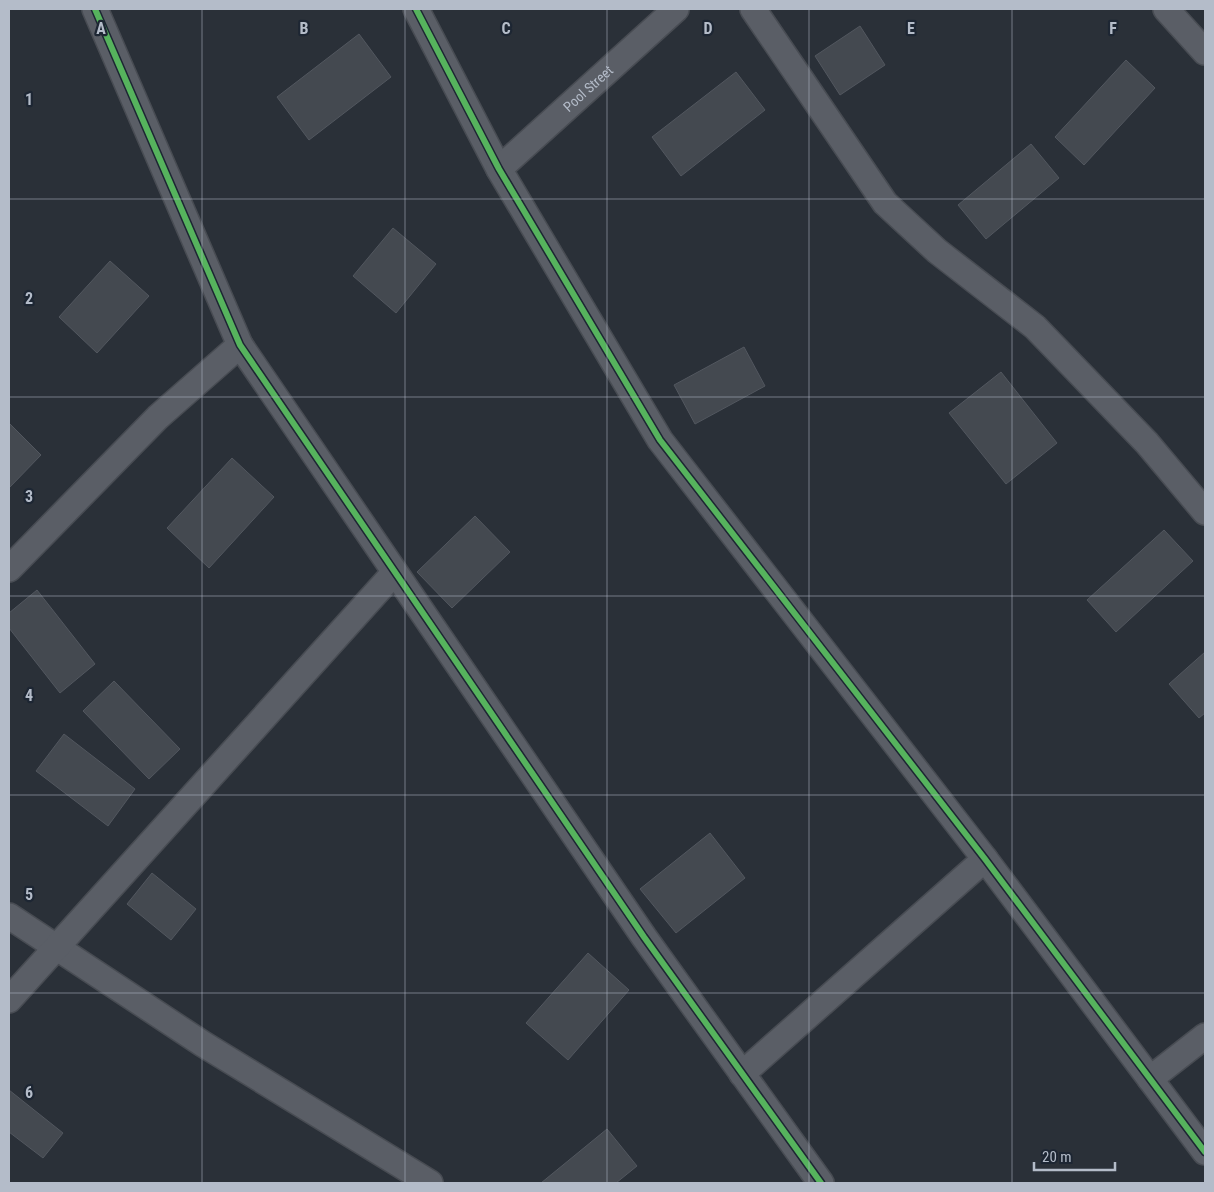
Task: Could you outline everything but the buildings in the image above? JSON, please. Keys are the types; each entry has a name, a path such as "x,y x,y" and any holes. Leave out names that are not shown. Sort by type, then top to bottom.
{"street":[{"path":"95,9 240,345 644,937 821,1183"},
{"path":"416,9 499,169 660,440 985,859 1205,1152"},
{"name":"Pool Street","path":"499,169 676,9"},
{"path":"753,9 885,203 937,251 1035,327 1147,443 1205,512"},
{"path":"1166,9 1205,52"},
{"path":"9,569 158,417 240,345"},
{"path":"9,1000 394,573"},
{"path":"742,1074 985,859"},
{"path":"9,916 203,1044 430,1183"},
{"path":"1150,1079 1205,1036"}],"cycle path":[{"path":"95,9 240,345 644,937 821,1183"},
{"path":"416,9 499,169 660,440 985,859 1205,1152"}]}
